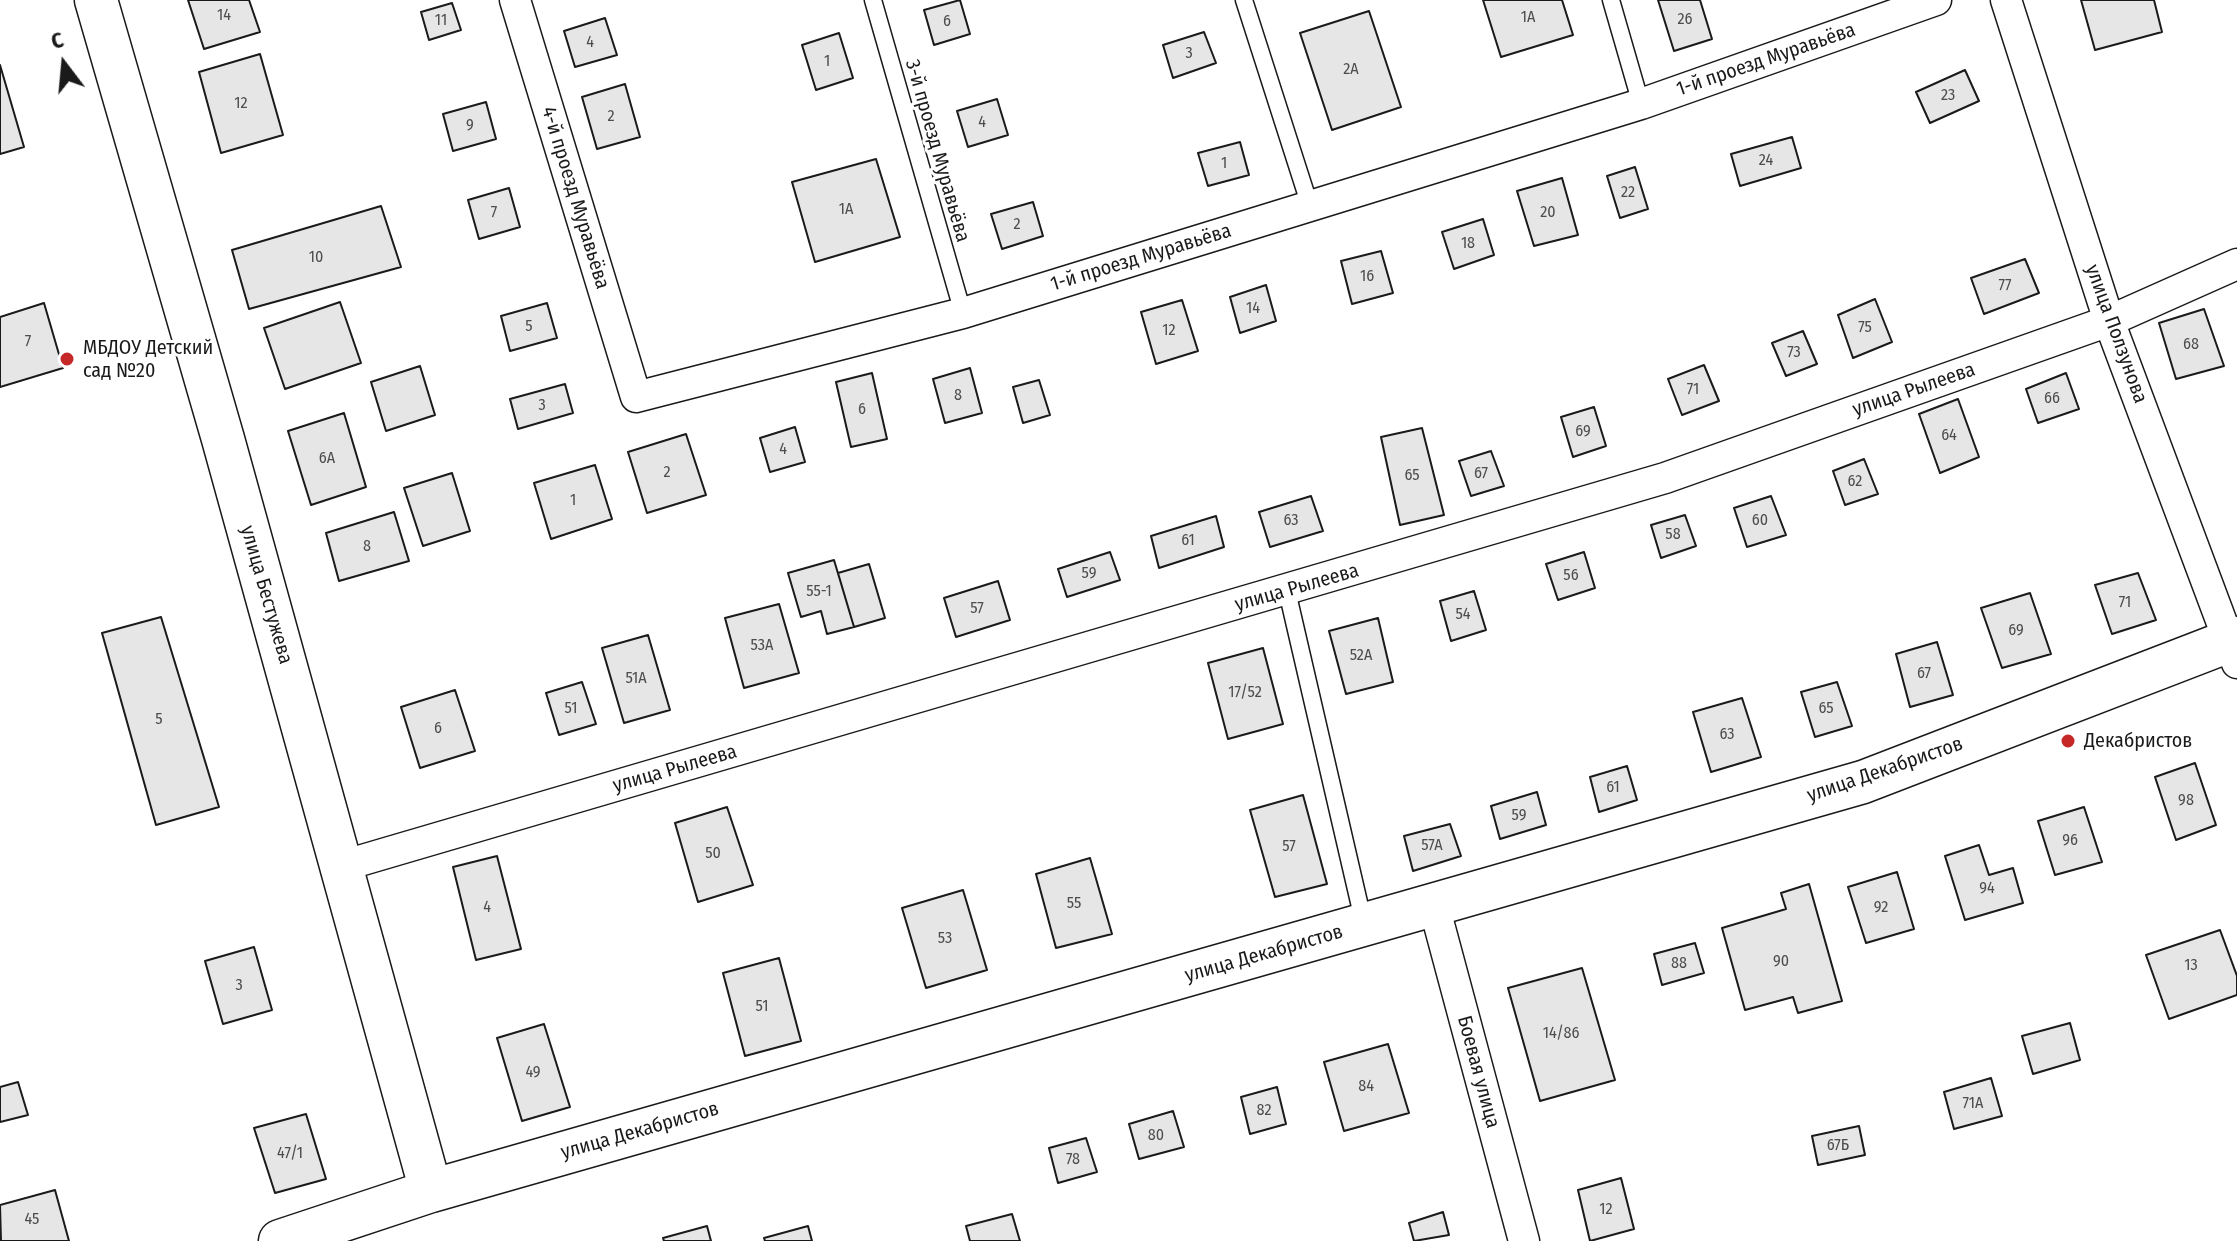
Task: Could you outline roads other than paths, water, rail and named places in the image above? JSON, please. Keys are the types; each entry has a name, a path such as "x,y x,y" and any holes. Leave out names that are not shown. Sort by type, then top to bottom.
{"street":[{"name":"улица Бестужева","path":"96,0 431,1191"},
{"name":"4-й проезд Муравьёва","path":"515,0 636,397"},
{"name":"1-й проезд Муравьёва","path":"636,397 963,313 1641,104 1936,0"},
{"name":"улица Ползунова","path":"2006,0 2109,321 2235,647"},
{"name":"улица Рылеева","path":"342,866 1665,478 2109,321 2237,264"},
{"name":"улица Декабристов","path":"280,1241 431,1191 1365,925 1433,902 1863,782 2235,647"},
{"name":"Боевая улица","path":"1433,902 1524,1241"}],"lane":[{"name":"3-й проезд Муравьёва","path":"873,0 963,313"},
{"path":"1244,0 1310,206"},
{"path":"1611,0 1641,104"},
{"path":"1287,591 1365,925"}],"place":[{"name":"МБДОУ Детский сад №20","path":"67,359"},
{"name":"Декабристов","path":"2068,741"}]}
